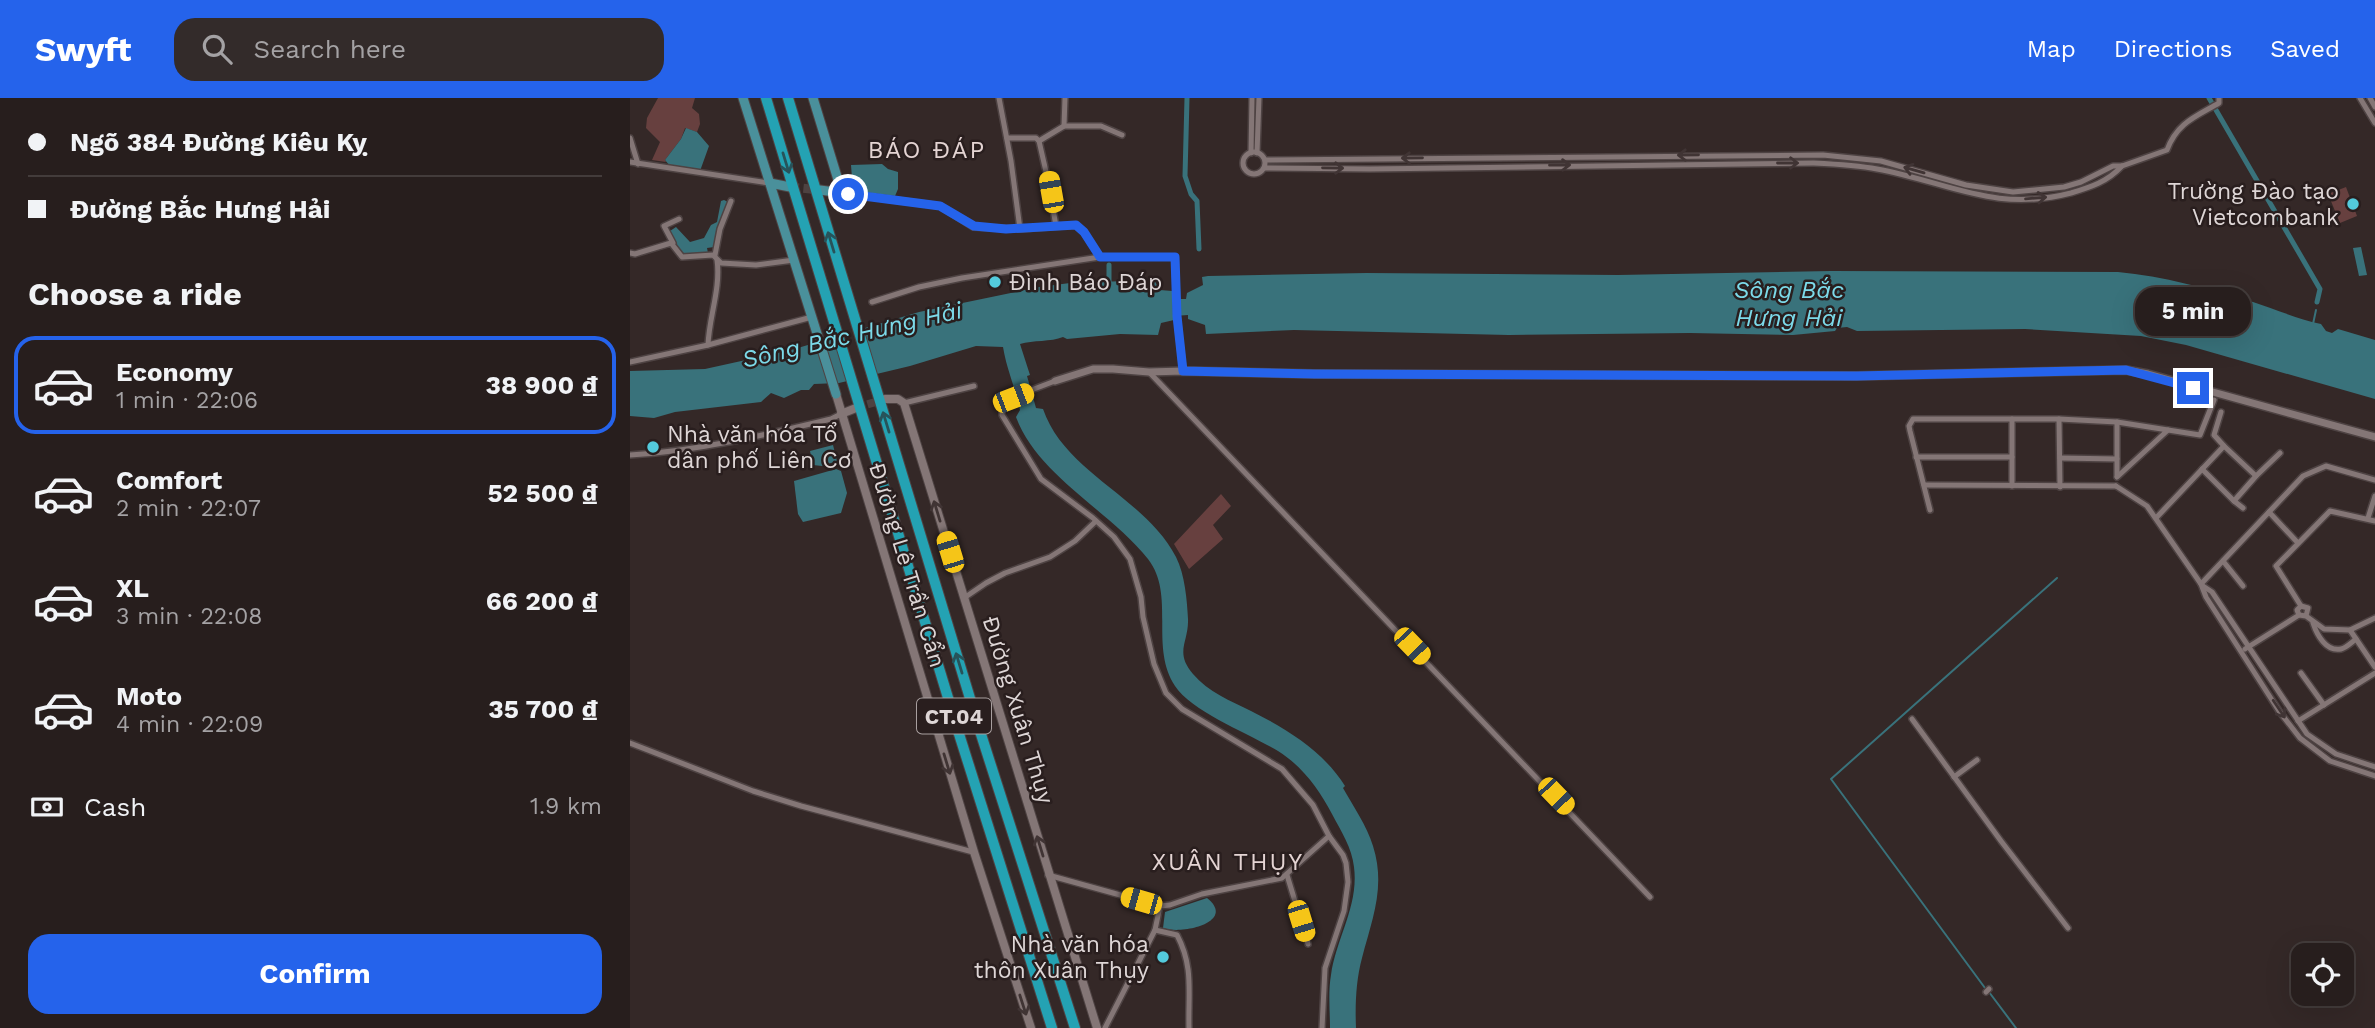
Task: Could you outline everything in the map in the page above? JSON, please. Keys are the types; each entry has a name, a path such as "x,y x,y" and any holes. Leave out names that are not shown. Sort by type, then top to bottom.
{"highway":[{"name":"CT.04","path":"766,98 858,406 1052,1028"},
{"name":"CT.04","path":"788,98 851,307 882,398 984,741 1076,1028"}],"main road":[{"path":"743,98 836,394"},
{"path":"813,98 842,193 820,190"},
{"path":"769,183 790,187"},
{"name":"Đường Lê Trần Cẩn","path":"836,394 974,852 1031,1028"},
{"path":"882,398 898,399 904,403"},
{"name":"Đường Xuân Thụy","path":"904,403 1097,1028"},
{"path":"841,414 858,406"}],"street":[{"path":"999,98 1020,229"},
{"path":"1064,126 1065,98"},
{"path":"1252,98 1254,153"},
{"path":"1259,98 1254,153 1243,161 1246,171 1256,174 1265,168 1813,163 1878,169 1992,198 2041,198 2087,188 2111,178 2122,166"},
{"path":"2360,98 2375,123"},
{"path":"2370,98 2375,107"},
{"path":"1254,153 1265,160 1781,155 1855,158 1881,162 1966,185 2013,192 2064,187 2084,181 2113,166 2122,166 2168,150 2171,139 2183,124 2217,103"},
{"path":"1039,141 1064,126 1101,127 1122,135"},
{"path":"1007,138 1030,136 1039,141 1048,176 1055,226"},
{"path":"630,138 638,163"},
{"path":"1636,156 1636,164"},
{"path":"1455,158 1455,167"},
{"path":"1853,166 1855,158"},
{"path":"1265,160 1265,168"},
{"path":"630,162 769,183"},
{"path":"2084,181 2087,188"},
{"path":"842,193 940,206 970,226 1020,229 1076,225 1081,227 1100,257"},
{"path":"708,345 709,322 718,279 716,258 720,229 731,201"},
{"path":"679,219 664,226 682,257 716,258 721,263 751,265 794,260"},
{"path":"630,253 635,254 673,243"},
{"path":"872,302 919,287 961,278 1100,257 1175,257 1177,316 1183,371"},
{"path":"630,362 745,334 813,321"},
{"path":"1322,1028 1326,959 1344,911 1348,871 1343,855 1329,836 1313,805 1282,769 1182,709 1166,693 1154,664 1141,597 1130,559 1114,537 1048,486 1036,472 1002,415 1002,403 1093,369 1315,374 1857,376 2126,370 2375,437"},
{"path":"1149,372 1650,897"},
{"path":"904,403 974,386"},
{"path":"1930,509 1910,431 1913,419 2059,419 2117,422 2200,435 2214,400"},
{"path":"2221,412 2214,435 2256,476"},
{"path":"630,455 751,438 831,419 841,414"},
{"path":"2012,419 2012,486"},
{"path":"2059,419 2060,486"},
{"path":"2116,486 2117,422"},
{"path":"2116,477 2168,430"},
{"path":"2156,518 2224,446"},
{"path":"2234,500 2280,453"},
{"path":"1916,457 2012,457"},
{"path":"2060,458 2117,459"},
{"path":"2201,584 2303,476 2326,466 2375,480"},
{"path":"2202,469 2243,508"},
{"path":"1924,485 2116,486 2147,506 2201,584 2206,597 2279,711 2309,747 2341,766 2375,776"},
{"path":"2368,518 2375,496"},
{"path":"2306,616 2308,608 2301,606 2276,566 2330,511 2375,521"},
{"path":"2269,512 2298,543"},
{"path":"964,598 1005,573 1050,556 1074,541 1096,521"},
{"path":"2223,561 2243,586"},
{"path":"2201,584 2211,592 2307,734 2326,749 2349,760 2375,767"},
{"path":"2299,615 2297,610 2301,606"},
{"path":"2242,651 2299,615 2306,616 2324,629 2350,630 2375,618"},
{"path":"2313,623 2321,640 2331,648 2342,649 2356,639"},
{"path":"2350,630 2375,667"},
{"path":"2301,673 2324,705"},
{"path":"2298,721 2375,673"},
{"path":"1912,719 2068,928"},
{"path":"630,743 777,798 974,852"},
{"path":"1954,777 1977,760"},
{"path":"1048,875 1160,906 1170,905 1202,894 1279,880 1329,836"},
{"path":"1287,875 1308,944"},
{"path":"1105,1028 1155,930 1160,906"},
{"path":"1155,930 1177,935 1186,958 1190,978 1189,1028"}],"shaded area":[{"path":"658,98 695,98 692,108 699,114 697,132 685,128 666,162 652,160 660,142 646,128 647,118"},
{"path":"2346,187 2357,216 2340,223 2328,194"},
{"path":"1221,494 1231,506 1213,525 1223,539 1189,569 1174,544"}],"water":[{"path":"686,128 697,132 709,146 700,171 670,166 665,160"},
{"path":"882,164 898,172 898,189 895,196 853,191 851,165"},
{"path":"721,201 728,202 714,247 707,248 708,253 683,256 670,231 676,227 690,242 704,238 711,225 717,222"},
{"path":"2361,247 2367,275 2359,276 2353,248"},
{"name":"Sông Bắc Hưng Hải","path":"1831,271 2118,272 2186,284 2321,324 2326,331 2332,333 2338,329 2375,340 2375,399 2186,345 2141,336 2025,329 1857,331 1847,327 1837,328 1835,331 1793,335 1509,335 1294,330 1206,334 1205,325 1188,319 1188,315 1174,316 1174,320 1161,323 1158,335 1063,337 1020,344 1030,375 1027,376 1036,408 1043,409 1054,431 1069,451 1145,518 1162,536 1176,557 1186,596 1188,627 1183,653 1187,666 1213,691 1278,725 1315,752 1336,773 1360,816 1377,861 1378,889 1358,975 1356,1028 1330,1028 1331,975 1355,881 1349,846 1316,787 1295,764 1278,751 1194,705 1175,686 1164,655 1162,605 1156,573 1148,559 1132,542 1057,475 1026,438 1016,417 1020,410 1003,347 976,346 839,383 814,384 809,390 801,390 784,398 771,393 761,402 675,412 654,418 630,416 630,371 705,369 791,350 919,312 1070,283 1154,280 1160,290 1172,291 1173,299 1186,299 1187,293 1203,285 1202,277 1208,276 1367,273 1618,275"},
{"path":"833,445 837,461 822,466 813,465 810,451"},
{"path":"836,469 841,471 847,493 841,513 803,522 798,514 794,481"},
{"path":"1207,898 1215,906 1215,914 1211,920 1203,925 1182,930 1163,928 1165,912"}],"pier":[{"path":"857,327 873,378 853,383 837,333"}],"waterway":[{"path":"1187,98 1185,176 1191,194 1197,201 1199,249"},
{"path":"2209,98 2320,289 2317,302"},
{"path":"1109,265 1109,289"},
{"path":"2313,324 2316,310"},
{"path":"1985,988 1831,779 2057,578"},
{"path":"1989,992 2016,1028"}],"tunnel":[{"path":"790,187 820,190"},
{"path":"856,408 885,399"}],"place":[{"name":"Trường Đào tạo Vietcombank","path":"2353,204"},
{"name":"Đình Báo Đáp","path":"995,282"},
{"name":"Nhà văn hóa Tổ dân phố Liên Cơ","path":"653,447"},
{"name":"Nhà văn hóa thôn Xuân Thụy","path":"1163,957"}],"district":[{"name":"BÁO ĐÁP","path":"927,150"},
{"name":"XUÂN THỤY","path":"1228,862"}],"route":[{"path":"848,194 940,206 974,226 1020,229 1076,225 1081,227 1100,257 1175,257 1177,316 1183,371 1857,376 2126,370 2193,388"}]}
